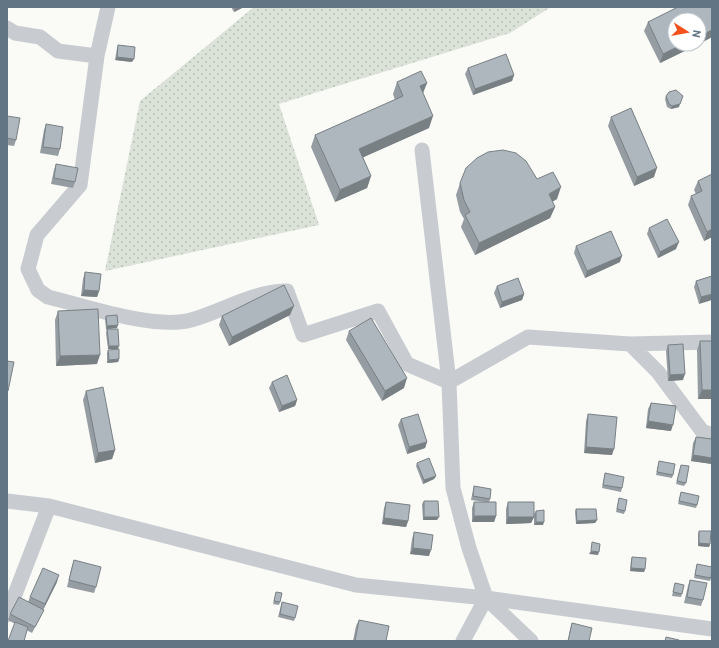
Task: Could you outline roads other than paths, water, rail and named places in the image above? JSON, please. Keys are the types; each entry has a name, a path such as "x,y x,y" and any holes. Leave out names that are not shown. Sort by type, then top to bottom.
{"street":[{"path":"108,7 97,56 80,185 37,235 28,269 38,290 48,297 156,323 190,320 272,291 287,291 303,335 378,311 407,364 449,382"},
{"path":"7,28 15,33 40,37 58,51 97,56"},
{"path":"422,150 449,382 453,488 469,548 486,598 531,641"},
{"path":"449,382 528,337 630,344 712,342"},
{"path":"630,344 658,372 702,431 712,435"},
{"path":"7,501 49,506 356,585 486,598 712,629"},
{"path":"7,615 49,506"},
{"path":"463,641 486,598"}]}
